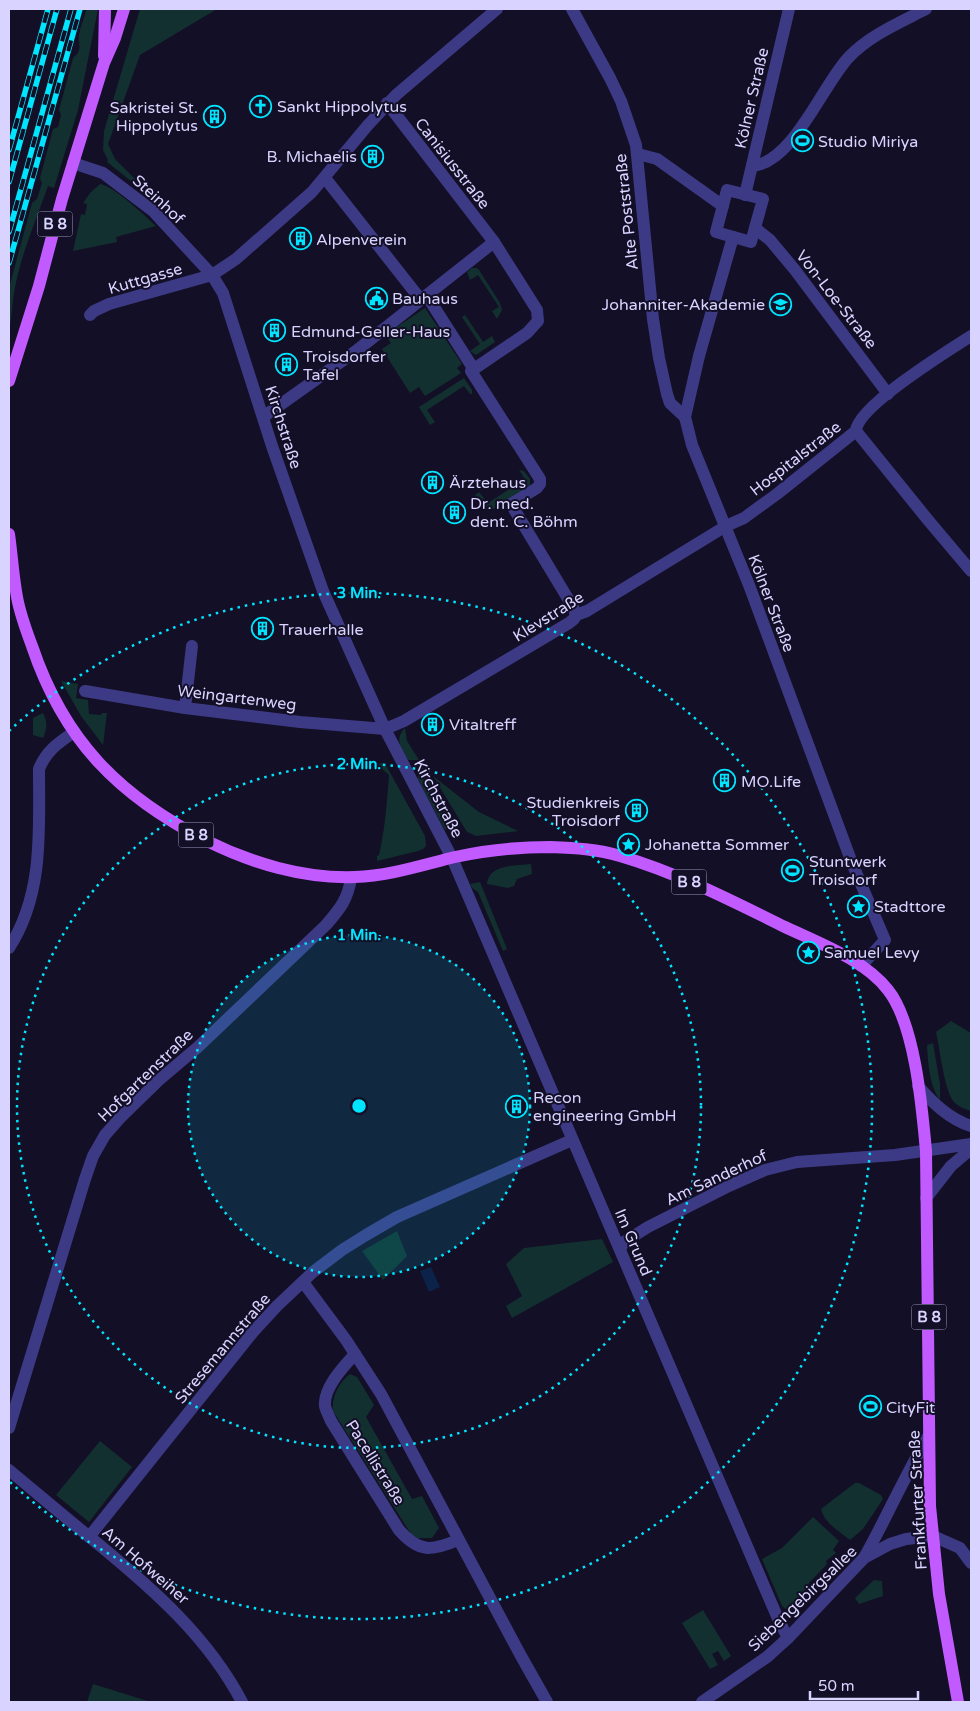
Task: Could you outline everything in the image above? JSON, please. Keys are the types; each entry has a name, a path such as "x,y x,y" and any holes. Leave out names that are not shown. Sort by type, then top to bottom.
{"main road":[{"name":"B 8","path":"104,63 105,9"},
{"name":"B 8","path":"9,381 39,286 73,163 104,63 124,9"},
{"name":"B 8","path":"9,534 18,600 30,643 44,678 74,732 97,763 143,803 202,838 232,852 275,867 301,873 351,878 384,874 452,858"},
{"path":"9,588 18,600"},
{"name":"Kirchstraße","path":"452,858 517,847 578,848 617,855 662,870 728,899 868,969 890,991 901,1012 909,1036 918,1086"},
{"name":"Frankfurter Straße","path":"918,1086 926,1150 930,1365 930,1497 939,1594 958,1702"}],"street":[{"name":"Alte Poststraße","path":"572,9 621,101 638,154 653,320 659,358 670,403 685,417"},
{"name":"Kölner Straße","path":"745,195 789,9"},
{"path":"752,166 762,165 779,153 822,97 848,58 859,48 877,35 926,9"},
{"name":"Kuttgasse","path":"90,315 109,304 212,275 236,259 312,192 387,103 494,10"},
{"name":"Canisiusstraße","path":"387,103 494,242 537,310 538,321 528,333 472,369"},
{"path":"638,154 657,159 723,206"},
{"name":"Steinhof","path":"73,163 104,173 153,211 212,275"},
{"path":"325,178 424,298 472,369 540,479 540,484 537,488 511,504 573,607 576,616"},
{"path":"728,190 745,195 763,199 751,242 716,232 728,190"},
{"name":"Von-Loe-Straße","path":"755,228 770,240 795,270 888,394"},
{"name":"Kölner Straße","path":"733,237 685,417 692,445 726,526 852,863 886,940 861,966"},
{"path":"264,417 356,351 494,242"},
{"name":"Kirchstraße","path":"212,275 223,294 272,446 323,591 385,729 452,858"},
{"name":"Hospitalstraße","path":"726,526 744,518 777,494 856,431 864,416 888,394 971,336"},
{"path":"856,431 971,571"},
{"name":"Klevstraße","path":"385,729 404,722 726,526"},
{"path":"185,708 192,646"},
{"name":"Weingartenweg","path":"85,691 185,708 300,722 385,729"},
{"path":"9,948 24,921 37,874 39,769 49,750 74,732"},
{"name":"Im Grund","path":"452,858 775,1613 788,1638"},
{"name":"Hofgartenstraße","path":"9,1428 85,1179 93,1156 105,1135 153,1086 198,1047 326,925 347,897 351,878"},
{"path":"918,1086 945,1113 971,1126"},
{"name":"Stresemannstraße","path":"89,1537 253,1332 302,1282 342,1250 386,1223 572,1140"},
{"name":"Am Sanderhof","path":"620,1250 624,1242 648,1227 729,1186 766,1170 792,1163 896,1155 971,1144"},
{"path":"926,1198 951,1166 971,1149"},
{"name":"Pacellistraße","path":"302,1282 355,1354 381,1394 529,1671 548,1702"},
{"name":"Pacellistraße","path":"355,1354 343,1367 328,1393 326,1407 331,1421 399,1530 407,1538 419,1546 440,1548 458,1540"},
{"path":"864,1558 897,1498 914,1460 929,1435"},
{"name":"Am Hofweiher","path":"9,1470 146,1584 173,1609 218,1663 242,1702"},
{"path":"933,1536 960,1548 971,1562"},
{"name":"Siebengebirgsallee","path":"702,1702 749,1670 788,1638 864,1558 900,1541 933,1536"}],"green space":[{"path":"98,9 78,110 54,188 48,186 24,252 14,293 9,331 9,288 32,203 37,199 42,183 40,178 53,129 58,127 61,115 59,110 73,58 79,50 80,29 86,11"},
{"path":"140,9 217,9 140,55 108,144 115,159 138,182 131,181 107,162 108,160 103,150 104,131"},
{"path":"100,184 121,195 156,226 116,237 117,242 73,251 81,214 85,215 87,204 83,203"},
{"path":"472,268 479,270 500,303 502,310 497,319 492,311 499,307 478,275 470,280 467,272"},
{"path":"425,308 462,364 457,368 461,373 425,396 419,387 410,393 382,349 391,343 385,335"},
{"path":"465,315 483,342 492,336 495,342 476,355 470,351 480,344 462,317"},
{"path":"464,378 472,390 472,394 464,386 427,410 435,422 430,425 419,407"},
{"path":"519,470 524,471 530,479 530,485 493,509 485,510 475,495 479,492 488,503 525,479"},
{"path":"61,681 78,684 76,698 88,700 89,714 101,715 102,713 107,713 103,745 81,716"},
{"path":"43,713 46,726 43,738 33,735 33,718"},
{"path":"405,728 407,741 419,760 408,760 401,748 399,740"},
{"path":"382,763 387,767 425,836 426,846 418,851 377,861 387,805 389,775 380,767 379,764"},
{"path":"426,772 456,825 445,830 418,779 418,775"},
{"path":"433,776 479,812 518,831 476,836 467,832"},
{"path":"531,864 532,874 517,879 514,886 508,888 487,884 489,877 498,869"},
{"path":"480,882 507,949 503,951 478,892 470,884"},
{"path":"951,1021 971,1033 971,1111 960,1107 954,1102 945,1079 936,1032"},
{"path":"933,1043 940,1084 940,1100 933,1088 929,1066 927,1045"},
{"path":"397,1231 407,1256 383,1280 362,1251"},
{"path":"602,1239 613,1262 512,1318 506,1306 522,1296 506,1264 524,1248"},
{"path":"350,1374 357,1377 374,1405 366,1417 412,1499 422,1496 439,1528 432,1538 417,1538 411,1534 333,1411 333,1401 337,1391 342,1381"},
{"path":"100,1441 132,1467 89,1522 56,1495"},
{"path":"855,1483 859,1483 881,1495 883,1499 863,1529 850,1540 829,1523 821,1509"},
{"path":"813,1517 839,1541 833,1550 836,1553 826,1561 827,1564 809,1583 794,1608 787,1610 782,1606 762,1559 782,1548"},
{"path":"874,1580 882,1581 883,1596 859,1604 855,1598"},
{"path":"703,1610 731,1656 724,1661 718,1651 712,1654 718,1665 710,1669 682,1623"},
{"path":"93,1684 151,1702 87,1702"}],"water":[{"path":"431,1267 440,1287 429,1292 420,1271"}],"railway":[{"path":"9,150 48,9"},
{"path":"9,182 57,9"},
{"path":"9,232 71,9"},
{"path":"9,263 80,9"}],"place":[{"name":"Sankt Hippolytus","path":"261,106"},
{"name":"Sakristei St. Hippolytus","path":"214,116"},
{"name":"Studio Miriya","path":"802,141"},
{"name":"B. Michaelis","path":"373,156"},
{"name":"Alpenverein","path":"300,239"},
{"name":"Bauhaus","path":"376,298"},
{"name":"Johanniter-Akademie","path":"781,304"},
{"name":"Edmund-Geller-Haus","path":"275,331"},
{"name":"Troisdorfer Tafel","path":"287,365"},
{"name":"Ärztehaus","path":"433,482"},
{"name":"Dr. med. dent. C. Böhm","path":"454,512"},
{"name":"Trauerhalle","path":"263,629"},
{"name":"Vitaltreff","path":"433,724"},
{"name":"MO.Life","path":"725,781"},
{"name":"Studienkreis Troisdorf","path":"636,811"},
{"name":"Johanetta Sommer","path":"629,844"},
{"name":"Stuntwerk Troisdorf","path":"793,870"},
{"name":"Stadttore","path":"858,906"},
{"name":"Samuel Levy","path":"808,952"},
{"name":"Recon engineering GmbH","path":"517,1106"},
{"name":"CityFit","path":"870,1407"}]}
